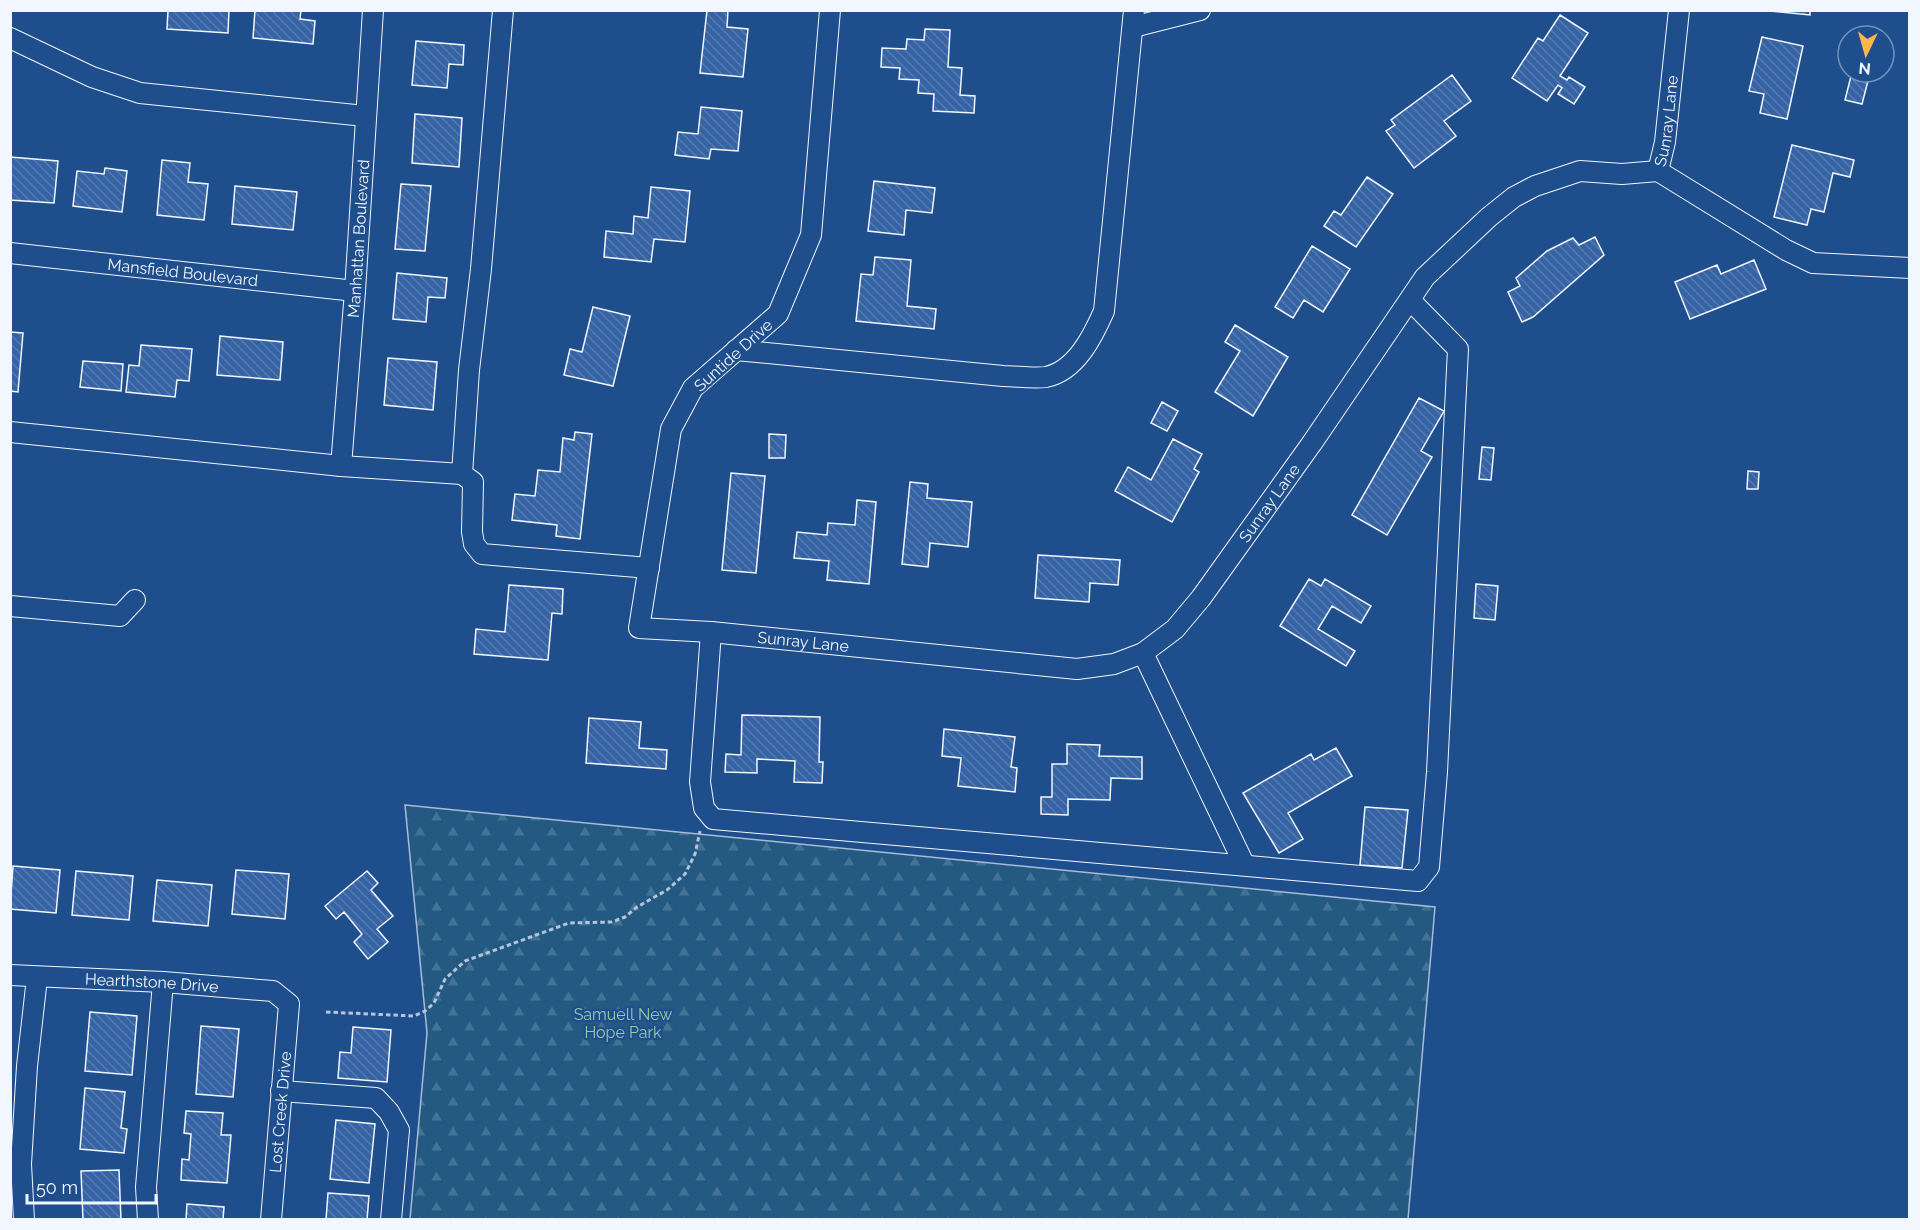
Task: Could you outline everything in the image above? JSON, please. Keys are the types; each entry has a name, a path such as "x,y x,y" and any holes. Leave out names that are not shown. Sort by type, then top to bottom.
{"street":[{"name":"Manhattan Boulevard","path":"341,466 373,10"},
{"path":"462,474 469,370 481,269 503,10"},
{"name":"Suntide Drive","path":"639,628 671,429 693,388 777,314 811,235 830,10"},
{"path":"736,350 1003,375 1045,377 1063,371 1094,333 1104,311 1133,19 1200,10"},
{"name":"Sunray Lane","path":"639,628 711,632 1077,669 1114,664 1143,653 1175,629 1201,598 1312,443 1425,277 1489,217 1514,197 1535,186 1580,171 1622,174 1658,171 1665,142 1679,10"},
{"path":"10,38 92,77 140,93 365,116"},
{"path":"1658,171 1786,250 1813,263 1910,268"},
{"name":"Mansfield Boulevard","path":"10,253 355,291"},
{"path":"711,632 700,782 704,808 713,819 1418,881 1429,867 1437,772 1458,349 1410,300"},
{"path":"10,432 341,466 462,474 473,482 472,532 474,544 482,554 649,567"},
{"path":"10,606 120,616 135,600"},
{"path":"1143,653 1244,864"},
{"name":"Hearthstone Drive","path":"10,975 163,982 273,991 289,1005"},
{"path":"24,1220 21,1164 27,1066 37,978"},
{"path":"148,1220 146,1187 163,982"},
{"name":"Lost Creek Drive","path":"271,1220 289,1005"},
{"path":"281,1091 376,1098 389,1112 399,1130 391,1220"}],"path":[{"path":"326,1012 414,1016 434,1003 437,992 445,979 465,960 568,923 612,922 625,917 637,907 667,890 685,874 695,854 704,808"}],"green space":[{"name":"Samuell New Hope Park","path":"405,805 1435,907 1408,1219 410,1219 427,1033"}],"building":[{"path":"168,10 229,10 228,33 167,29"},
{"path":"255,10 301,10 300,19 315,21 313,44 253,38"},
{"path":"707,10 728,10 727,27 748,29 743,77 700,73"},
{"path":"1760,10 1810,10 1810,15"},
{"path":"1560,15 1588,33 1560,76 1567,80 1569,77 1585,87 1574,104 1558,94 1562,88 1558,85 1547,101 1512,78 1538,38 1543,41"},
{"path":"925,29 950,30 948,67 962,68 960,95 975,96 974,113 933,111 934,94 918,93 919,80 899,79 900,68 881,67 882,48 906,49 907,39 924,40"},
{"path":"1762,37 1803,46 1787,119 1760,113 1764,94 1749,91"},
{"path":"416,41 464,45 463,65 449,64 447,88 412,85"},
{"path":"1452,75 1471,101 1444,121 1456,136 1414,168 1386,131 1395,125 1391,120"},
{"path":"1849,84 1867,84 1862,104 1845,100"},
{"path":"701,107 742,111 738,151 711,149 709,159 675,155 678,132 698,134"},
{"path":"415,114 462,118 459,167 412,163"},
{"path":"1792,145 1854,160 1850,177 1833,173 1824,212 1811,209 1807,225 1774,217"},
{"path":"10,157 58,161 54,203 10,200"},
{"path":"162,160 190,163 188,182 208,184 204,220 157,215"},
{"path":"105,168 127,171 122,212 73,206 77,171 104,174"},
{"path":"1367,177 1393,194 1356,247 1324,226 1334,211 1341,215"},
{"path":"874,181 935,188 932,213 906,210 904,235 868,231"},
{"path":"401,184 431,186 425,251 395,249"},
{"path":"235,186 297,192 293,230 232,224"},
{"path":"651,187 690,191 685,242 654,239 651,262 604,257 606,231 633,234 634,216 648,218"},
{"path":"1595,237 1604,255 1533,317 1522,322 1508,292 1520,286 1516,278 1547,251 1573,238 1579,245"},
{"path":"1312,246 1350,269 1323,312 1304,300 1293,318 1275,307"},
{"path":"875,257 911,260 907,306 936,309 934,329 856,321 861,274 873,275"},
{"path":"1754,260 1766,289 1690,319 1675,282 1717,265 1721,274"},
{"path":"397,273 447,278 445,298 428,297 426,322 393,319"},
{"path":"593,307 630,316 613,386 564,375 570,349 582,352"},
{"path":"1235,325 1288,357 1253,416 1215,392 1240,351 1225,342"},
{"path":"10,332 23,333 18,392 10,391"},
{"path":"220,336 283,342 280,380 217,375"},
{"path":"141,345 192,349 189,381 177,380 175,397 126,392 129,365 139,366"},
{"path":"388,358 437,362 433,410 384,405"},
{"path":"83,361 123,364 121,391 80,387"},
{"path":"1419,398 1444,411 1421,451 1432,457 1387,535 1352,515"},
{"path":"1162,402 1178,411 1167,431 1151,423"},
{"path":"575,432 592,434 580,539 556,536 557,525 512,520 515,494 535,496 538,470 560,472 563,438 574,440"},
{"path":"769,434 786,435 785,458 769,458"},
{"path":"1173,439 1202,454 1194,469 1199,472 1172,522 1115,491 1128,467 1151,480"},
{"path":"1482,447 1494,448 1491,480 1479,479"},
{"path":"1748,471 1759,472 1758,489 1747,489"},
{"path":"731,473 765,476 756,573 722,570"},
{"path":"910,482 928,484 927,498 972,502 968,547 930,543 928,567 902,564"},
{"path":"857,500 876,502 869,584 827,580 829,561 794,558 797,532 827,535 828,523 855,525"},
{"path":"1038,555 1120,560 1118,585 1090,583 1089,602 1035,598"},
{"path":"1309,579 1321,586 1325,579 1371,606 1361,623 1332,606 1318,629 1355,651 1346,666 1280,626"},
{"path":"1476,584 1498,586 1495,620 1474,618"},
{"path":"509,585 563,589 562,614 552,613 548,660 474,654 476,629 505,632"},
{"path":"742,715 820,717 819,762 823,762 822,783 794,782 795,761 757,759 757,773 725,772 726,754 741,755"},
{"path":"589,718 641,722 639,748 667,750 666,769 586,763"},
{"path":"944,729 1015,737 1011,767 1017,768 1015,792 958,786 961,758 942,756"},
{"path":"1067,744 1100,745 1099,756 1142,757 1142,779 1111,778 1110,800 1068,799 1068,815 1041,814 1041,797 1052,797 1052,764 1067,764"},
{"path":"1336,748 1352,776 1288,813 1303,839 1279,853 1243,793 1311,754 1314,760"},
{"path":"1365,807 1408,810 1402,868 1360,865"},
{"path":"13,866 60,870 56,913 10,909"},
{"path":"236,870 289,874 285,919 232,914"},
{"path":"76,871 133,876 129,920 72,915"},
{"path":"367,871 378,883 371,890 393,916 377,929 388,942 368,959 354,942 362,934 344,912 336,919 325,906"},
{"path":"157,880 212,885 208,926 153,921"},
{"path":"90,1012 137,1016 132,1075 85,1071"},
{"path":"201,1026 239,1029 233,1097 196,1094"},
{"path":"353,1027 391,1030 387,1082 338,1078 340,1052 351,1053"},
{"path":"85,1088 125,1092 121,1128 127,1129 124,1153 80,1149"},
{"path":"186,1111 223,1113 221,1135 231,1135 227,1183 181,1180 182,1159 189,1160 191,1134 184,1133"},
{"path":"336,1120 375,1124 369,1183 330,1179"},
{"path":"119,1170 121,1220 83,1220 81,1171"},
{"path":"328,1193 369,1196 367,1220 326,1220"},
{"path":"187,1204 224,1207 223,1220 186,1220"}]}
